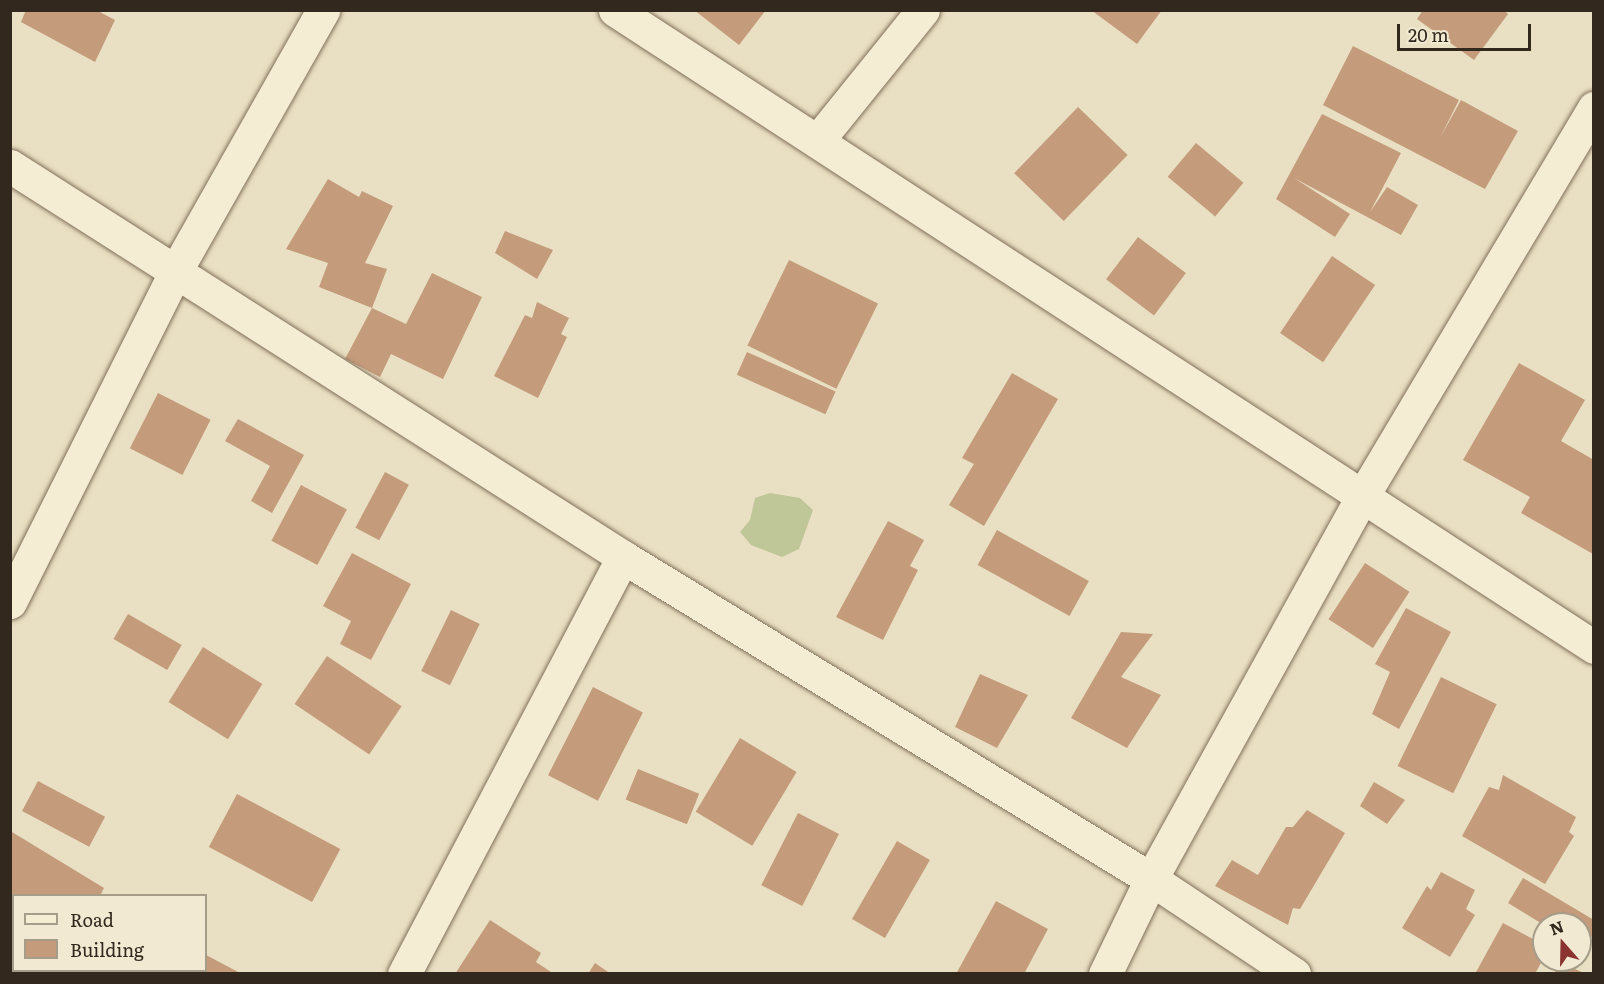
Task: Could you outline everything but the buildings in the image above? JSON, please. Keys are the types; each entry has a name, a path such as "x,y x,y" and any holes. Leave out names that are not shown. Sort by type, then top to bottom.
{"street":[{"path":"10,602 175,272 323,10"},
{"path":"615,10 1593,646"},
{"path":"818,140 923,10"},
{"path":"1105,974 1151,879 1362,497 1593,108"},
{"path":"10,166 623,556 1151,879 1294,974"},
{"path":"404,974 623,556"}],"green space":[{"path":"770,493 800,498 813,510 799,549 782,557 751,545 740,532 750,520 755,498"}]}
